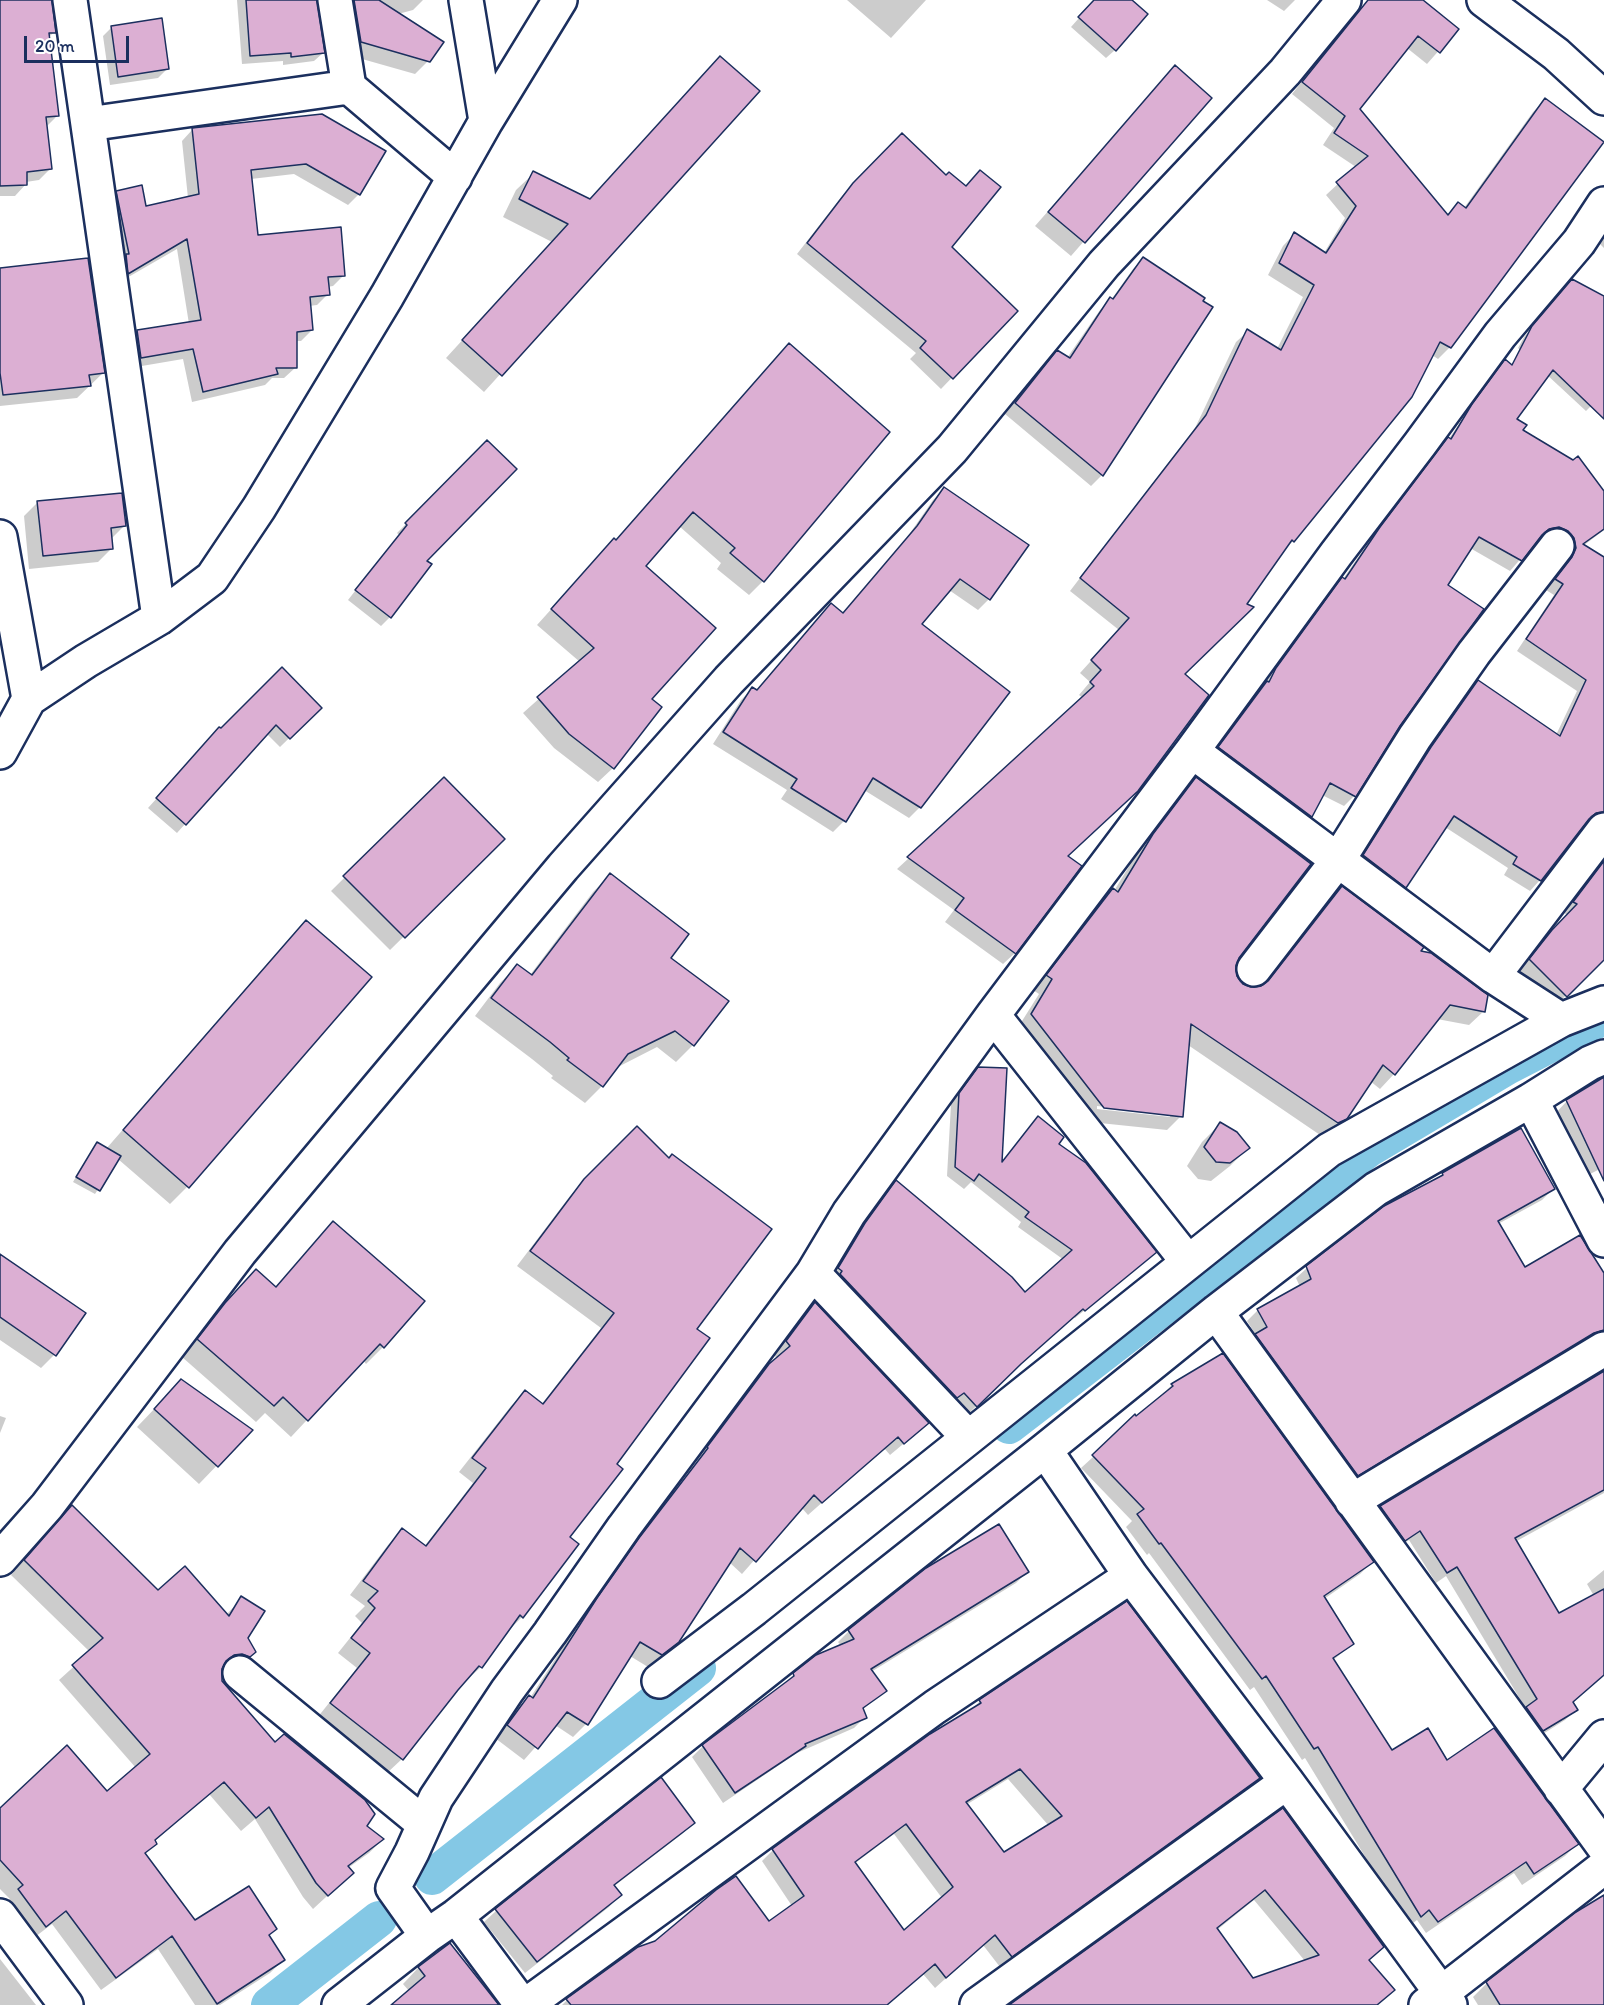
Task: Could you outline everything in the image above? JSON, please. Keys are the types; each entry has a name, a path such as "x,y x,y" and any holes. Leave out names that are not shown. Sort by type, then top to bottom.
{"street":[{"path":"70,0 159,618"},
{"path":"335,0 349,87 454,177"},
{"path":"466,0 486,121"},
{"path":"0,752 29,699 86,661 159,618 212,578 259,508 387,296 486,121 560,0"},
{"path":"0,1559 46,1506 240,1252 563,867 729,680 952,449 1104,264 1285,72 1344,0"},
{"path":"1484,0 1556,54 1604,98"},
{"path":"88,123 349,87"},
{"path":"427,1936 393,1888 436,1798 507,1691 624,1527 813,1273 849,1214 993,1015 1500,335 1579,242 1604,204"},
{"path":"1254,969 1338,860 1422,728 1474,653 1557,546"},
{"path":"1,554 29,699"},
{"path":"1192,751 1492,976 1561,1020"},
{"path":"1492,976 1604,830"},
{"path":"659,1681 754,1609 1329,1150 1561,1020 1604,1003"},
{"path":"993,1015 1188,1262"},
{"path":"341,2005 1045,1450 1216,1312 1376,1189 1531,1100 1590,1063 1604,1057"},
{"path":"1531,1100 1604,1240"},
{"path":"813,1273 968,1437"},
{"path":"1216,1312 1561,1789 1599,1827"},
{"path":"1352,1501 1604,1349"},
{"path":"1045,1450 1131,1576 1287,1782 1439,2001 1604,1867"},
{"path":"456,1916 524,2005 934,1707 1131,1576"},
{"path":"240,1673 424,1824"},
{"path":"1561,1789 1604,1737"},
{"path":"977,2005 1287,1782"},
{"path":"0,1916 66,2005"}],"building":[{"path":"0,0 52,0 56,33 49,33 59,116 46,117 52,169 27,172 27,185 0,186"},
{"path":"246,0 317,0 325,53 291,57 291,53 250,56"},
{"path":"354,0 379,0 444,42 430,62 361,42"},
{"path":"1094,0 1132,0 1148,14 1116,51 1078,17"},
{"path":"1368,0 1423,0 1459,29 1440,53 1418,36 1360,109 1448,215 1458,202 1466,208 1545,98 1604,142 1451,348 1440,342 1412,397 1294,542 1292,540 1247,604 1254,607 1185,674 1209,695 1138,791 1068,856 1082,866 1016,954 955,910 964,898 907,857 1094,686 1090,682 1101,670 1091,660 1129,618 1080,578 1206,415 1247,329 1281,350 1314,285 1279,263 1294,232 1326,253 1356,206 1336,182 1368,156 1334,133 1345,116 1302,82"},
{"path":"162,18 169,69 118,77 111,26"},
{"path":"720,56 760,91 502,376 462,340 568,224 519,199 533,171 590,199"},
{"path":"1175,65 1212,98 1085,243 1048,212"},
{"path":"322,114 386,151 360,195 306,164 251,170 258,235 341,227 345,276 328,277 330,295 310,297 313,330 297,332 297,368 276,368 278,374 203,392 193,349 141,358 137,330 201,320 187,239 128,274 126,254 129,254 116,191 142,185 146,206 199,194 192,128"},
{"path":"902,133 946,175 949,172 966,186 980,170 1001,187 952,247 1018,311 953,379 920,348 926,341 807,243 853,183"},
{"path":"1143,257 1205,298 1203,301 1213,307 1103,476 1015,403 1057,350 1070,358 1110,297 1113,299"},
{"path":"88,258 105,373 89,375 91,386 3,395 0,373 0,268"},
{"path":"1572,279 1604,296 1604,419 1553,370 1517,419 1527,425 1523,430 1573,460 1578,456 1604,491 1604,529 1583,544 1604,557 1604,812 1596,813 1589,819 1541,881 1513,864 1517,857 1454,816 1406,888 1363,855 1431,747 1478,680 1560,736 1586,680 1526,639 1563,584 1555,579 1576,548 1574,538 1568,531 1559,527 1549,529 1522,561 1479,537 1448,585 1484,609 1400,726 1356,797 1330,783 1312,817 1218,747 1267,681 1269,682 1276,668 1342,577 1345,579 1380,527 1448,437 1451,439 1472,404 1505,359 1512,365 1532,326"},
{"path":"789,343 890,432 764,582 730,553 735,548 693,512 646,566 716,628 652,699 662,707 614,769 569,734 537,697 594,648 551,609 614,538 616,540"},
{"path":"487,440 517,469 427,561 432,564 391,618 355,590 407,525 405,523"},
{"path":"944,487 1029,545 990,600 960,579 922,624 1010,692 921,808 873,778 846,822 791,788 797,779 723,732 752,687 757,690 831,603 843,613 917,526"},
{"path":"122,493 126,526 111,528 113,549 43,556 37,501"},
{"path":"282,667 322,708 290,739 276,725 186,825 156,798 219,727 221,728"},
{"path":"444,777 505,839 405,938 343,876"},
{"path":"1196,777 1311,864 1239,958 1236,966 1237,976 1243,984 1251,987 1261,986 1268,981 1342,886 1424,947 1421,951 1431,953 1488,995 1485,1012 1450,1005 1395,1075 1383,1065 1347,1119 1338,1123 1191,1024 1183,1117 1104,1108 1031,1014 1052,979 1046,975 1113,888 1118,892 1153,834"},
{"path":"1604,861 1604,960 1567,997 1529,959 1577,904 1573,902"},
{"path":"610,873 689,934 671,958 729,1001 694,1046 675,1031 628,1054 603,1087 567,1060 569,1058 550,1042 491,998 517,964 532,975"},
{"path":"306,920 372,977 189,1188 123,1130"},
{"path":"978,1067 1007,1068 1002,1162 1038,1116 1064,1137 1059,1144 1086,1163 1157,1252 1085,1311 1083,1309 977,1407 964,1393 957,1398 840,1274 842,1271 838,1268 865,1223 896,1180 1012,1277 1025,1292 1072,1250 1025,1217 1029,1212 979,1174 974,1181 955,1167 959,1093"},
{"path":"1604,1077 1604,1181 1566,1100"},
{"path":"1220,1122 1237,1132 1250,1148 1230,1163 1216,1162 1204,1147"},
{"path":"637,1126 669,1158 672,1154 772,1229 697,1329 710,1338 617,1464 623,1469 570,1537 579,1544 523,1618 520,1615 482,1668 479,1666 458,1690 403,1760 330,1703 370,1653 351,1638 375,1608 368,1601 378,1591 363,1581 402,1528 426,1546 486,1468 472,1458 525,1390 543,1404 614,1313 530,1251 584,1179"},
{"path":"1521,1128 1555,1189 1498,1221 1525,1267 1580,1235 1604,1273 1604,1330 1594,1333 1358,1476 1255,1334 1267,1327 1257,1309 1311,1279 1306,1266 1384,1206 1443,1175 1442,1173"},
{"path":"97,1142 121,1156 100,1191 76,1177"},
{"path":"333,1221 425,1301 384,1348 380,1344 308,1421 283,1397 274,1406 197,1339 256,1269 276,1287"},
{"path":"0,1254 86,1313 56,1356 0,1317"},
{"path":"815,1302 929,1423 904,1444 898,1437 822,1503 814,1495 756,1562 740,1548 679,1642 662,1655 640,1642 588,1725 567,1712 538,1749 507,1725 529,1695 533,1698 597,1598 639,1538 769,1364 790,1346 786,1341"},
{"path":"1223,1353 1374,1562 1324,1596 1354,1644 1333,1658 1392,1750 1428,1728 1447,1760 1494,1728 1579,1844 1534,1874 1526,1862 1438,1922 1429,1910 1421,1917 1318,1747 1314,1749 1266,1676 1262,1679 1137,1514 1144,1509 1092,1455 1135,1414 1136,1416 1173,1386 1171,1384"},
{"path":"1604,1371 1604,1490 1515,1538 1559,1613 1604,1589 1604,1675 1573,1702 1578,1710 1543,1731 1526,1707 1537,1699 1457,1567 1447,1573 1420,1531 1405,1541 1380,1506"},
{"path":"181,1379 253,1430 218,1467 154,1409"},
{"path":"72,1505 158,1590 185,1566 229,1616 241,1596 265,1611 248,1638 256,1652 250,1657 242,1654 234,1655 226,1661 222,1669 222,1681 275,1742 284,1734 365,1800 375,1814 367,1826 384,1839 348,1866 354,1873 328,1896 316,1883 269,1807 256,1818 224,1782 155,1840 157,1844 145,1853 195,1920 249,1886 277,1929 269,1935 285,1960 217,2004 172,1936 116,1978 66,1911 46,1927 18,1889 23,1885 0,1860 0,1808 67,1745 107,1791 150,1754 72,1665 103,1638 24,1560"},
{"path":"999,1524 1029,1572 871,1669 887,1691 863,1708 867,1718 805,1744 806,1746 735,1793 702,1745 794,1676 793,1673 816,1655 854,1639 848,1630 926,1568"},
{"path":"1127,1601 1260,1778 1012,1957 995,1935 946,1978 935,1964 887,2005 571,2005 566,1999 638,1947 655,1941 736,1876 769,1921 804,1896 772,1849 930,1734 981,1703 979,1700","holes":["1020,1769 1062,1816 1004,1852 966,1802","906,1824 953,1887 904,1930 855,1862"]},
{"path":"661,1777 695,1823 614,1885 622,1895 537,1962 495,1909"},
{"path":"1283,1808 1384,1947 1369,1960 1395,1990 1377,2005 1009,2005","holes":["1265,1890 1319,1955 1253,1978 1217,1928"]},
{"path":"1604,1895 1604,2005 1500,2005 1486,1982 1576,1912"},
{"path":"450,1943 499,2005 391,2005 425,1976 418,1967"}],"waterway":[{"path":"1009,1426 1369,1149 1507,1067 1604,1017"},
{"path":"432,1877 698,1668"},
{"path":"269,2005 379,1919"}]}
